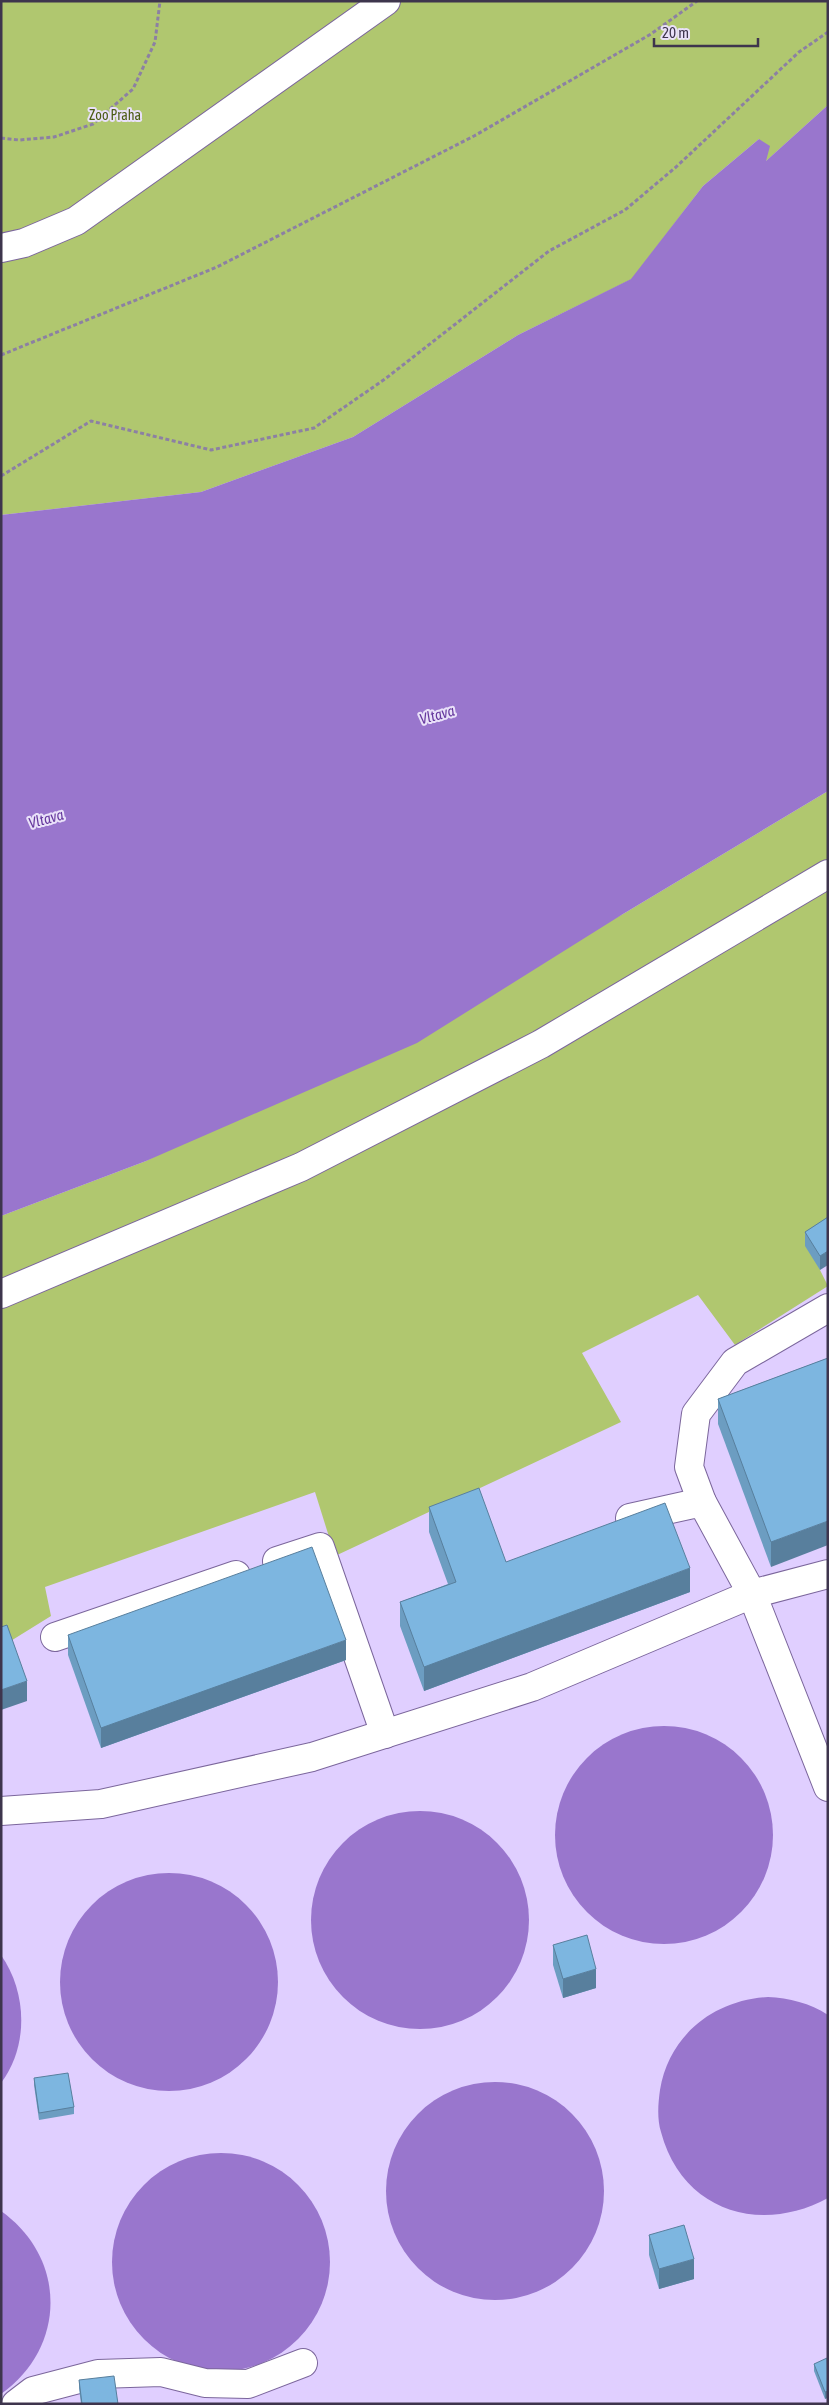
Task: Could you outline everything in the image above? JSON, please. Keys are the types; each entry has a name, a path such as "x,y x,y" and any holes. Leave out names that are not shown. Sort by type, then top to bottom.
{"lane":[{"path":"1,248 24,243 76,221 386,1"},
{"path":"1,1294 301,1167 541,1044 828,874"},
{"path":"828,1308 735,1362 696,1414 689,1466 702,1502 752,1594 828,1787"},
{"path":"606,1526 615,1522 702,1502"},
{"path":"55,1637 320,1547 385,1734"},
{"path":"1,1811 101,1804 312,1758 532,1687 752,1594 828,1574"},
{"path":"16,2404 34,2391 98,2374 161,2372 205,2383 248,2384 303,2363"}],"path":[{"path":"1,138 19,140 54,137 93,124 133,89 155,42 160,1"},
{"path":"1,356 217,267 448,150 651,34 697,1"},
{"path":"1,476 91,421 211,450 314,428 386,379 549,251 624,210 676,167 800,52 828,32"}],"green space":[{"name":"Zoo Praha","path":"1,1 828,1 828,105 765,162 759,139 703,186 632,279 518,335 353,437 201,492 1,515"},
{"path":"828,791 828,1231 820,1270 828,1286 735,1345 698,1295 582,1353 621,1422 335,1556 315,1492 45,1587 51,1616 1,1647 1,1216 146,1161 623,914"}],"water":[{"name":"Vltava","path":"828,105 828,791 623,914 417,1043 146,1161 1,1216 1,515 201,492 353,437 518,335 631,279 703,186 759,139 770,146 766,161"},
{"path":"653,1726 675,1726 696,1730 716,1739 733,1750 749,1766 760,1783 769,1803 773,1835 769,1867 765,1877 755,1896 733,1920 716,1931 696,1940 675,1944 653,1944 632,1940 612,1931 595,1920 579,1904 568,1887 559,1867 555,1846 555,1824 559,1803 568,1783 579,1766 595,1750 612,1739 632,1730"},
{"path":"409,1811 431,1811 452,1815 472,1824 489,1835 505,1851 516,1868 525,1888 529,1920 525,1952 521,1962 511,1981 489,2005 472,2016 452,2025 431,2029 409,2029 388,2025 368,2016 351,2005 335,1989 324,1972 315,1952 311,1931 311,1909 315,1888 324,1868 335,1851 351,1835 368,1824 388,1815"},
{"path":"158,1873 180,1873 201,1877 221,1886 238,1897 254,1913 265,1930 274,1950 278,1982 274,2014 270,2024 260,2043 238,2067 221,2078 201,2087 180,2091 158,2091 137,2087 117,2078 100,2067 84,2051 73,2034 64,2014 60,1993 60,1971 64,1950 73,1930 84,1913 100,1897 117,1886 137,1877"},
{"path":"1,1955 16,1985 21,2019 16,2053 1,2083"},
{"path":"768,1997 799,2002 814,2007 828,2015 828,2198 802,2209 776,2214 751,2214 727,2208 705,2197 686,2181 671,2159 661,2132 658,2117 659,2101 665,2070 673,2053 684,2037 697,2024 712,2013 730,2005"},
{"path":"484,2082 506,2082 527,2086 547,2095 564,2106 580,2122 591,2139 600,2159 604,2191 600,2223 596,2233 586,2252 564,2276 547,2287 527,2296 506,2300 484,2300 463,2296 443,2287 426,2276 410,2260 399,2243 390,2223 386,2202 386,2180 390,2159 399,2139 410,2122 426,2106 443,2095 463,2086"},
{"path":"210,2153 232,2153 253,2157 273,2166 290,2177 306,2193 317,2210 326,2230 330,2262 326,2294 322,2304 312,2323 290,2347 273,2358 253,2367 232,2371 210,2371 189,2367 169,2358 152,2347 136,2331 125,2314 116,2294 112,2273 112,2251 116,2230 125,2210 136,2193 152,2177 169,2166 189,2157"},
{"path":"1,2211 23,2230 38,2253 47,2277 51,2302 47,2328 38,2352 23,2375 1,2394"}],"building":[{"path":"828,1217 828,1251 820,1256 805,1232"},
{"path":"828,1358 828,1521 771,1542 718,1399"},
{"path":"479,1488 506,1562 665,1503 690,1568 424,1667 400,1602 456,1582 429,1507"},
{"path":"312,1547 346,1640 101,1728 68,1635"},
{"path":"7,1625 27,1681 1,1690 1,1627"},
{"path":"587,1935 596,1969 563,1979 553,1945"},
{"path":"68,2073 74,2107 39,2113 34,2078"},
{"path":"684,2225 694,2259 659,2269 649,2235"},
{"path":"827,2358 828,2391 825,2392 814,2364"},
{"path":"114,2376 118,2404 82,2404 79,2380"}]}
